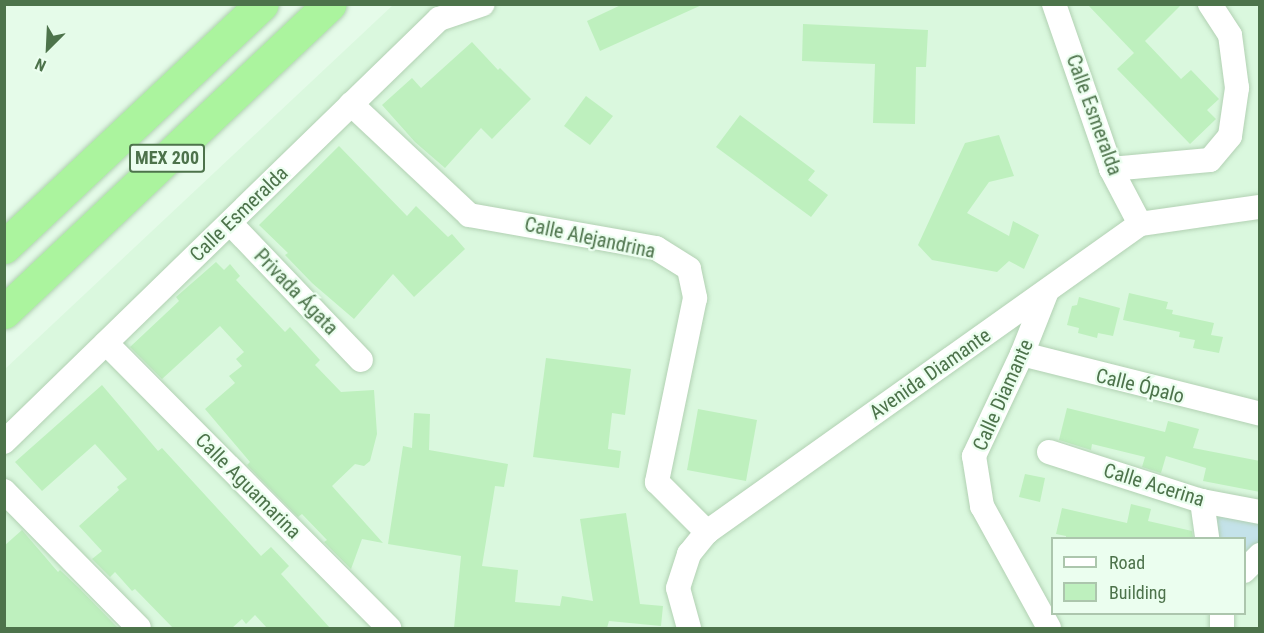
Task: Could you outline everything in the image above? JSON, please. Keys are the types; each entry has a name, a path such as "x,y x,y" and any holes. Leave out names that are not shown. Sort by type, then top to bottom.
{"highway":[{"name":"MEX 200","path":"4,247 262,4"},
{"name":"MEX 200","path":"4,312 330,4"}],"street":[{"name":"Calle Esmeralda","path":"4,442 231,224 439,19 483,4"},
{"name":"Calle Esmeralda","path":"1054,4 1111,169 1140,224"},
{"path":"1111,169 1210,160 1230,136 1237,88 1230,35 1210,4"},
{"name":"Calle Alejandrina","path":"351,104 469,215 656,248 689,269 695,298 657,482 707,532"},
{"name":"Avenida Diamante","path":"689,628 678,588 689,554 707,532 1140,224 1260,207"},
{"name":"Privada Ágata","path":"231,224 361,360"},
{"name":"Calle Diamante","path":"1047,291 1022,354 974,456 982,506 1049,628"},
{"name":"Calle Aguamarina","path":"106,343 389,628"},
{"name":"Calle Ópalo","path":"1022,354 1260,414"},
{"name":"Calle Acerina","path":"1049,452 1202,501 1260,512"},
{"path":"4,491 139,628"},
{"path":"1202,501 1207,537"},
{"path":"1246,570 1260,555"}],"shaded area":[{"path":"393,5 1259,5 1259,628 5,628 5,369"},
{"path":"1216,516 1259,520 1259,551 1246,558 1246,537 1219,537"}],"building":[{"path":"623,4 704,4 600,51 587,21"},
{"path":"1087,4 1182,4 1145,41 1181,79 1191,70 1219,99 1207,110 1216,119 1190,144 1117,69 1134,53"},
{"path":"803,24 928,30 926,67 916,67 915,124 873,123 875,64 802,61"},
{"path":"472,42 498,70 500,68 531,99 492,139 481,128 445,168 415,142 382,105 412,78 421,88"},
{"path":"586,96 613,116 590,145 564,126"},
{"path":"740,115 815,171 808,180 828,195 811,217 716,147"},
{"path":"999,135 1014,176 989,182 967,213 1009,236 1013,221 1039,235 1024,269 1009,261 997,272 932,260 918,245 965,143"},
{"path":"339,146 407,216 416,206 448,237 452,234 465,249 414,297 393,274 354,319 312,283 285,255 288,253 259,225"},
{"path":"216,262 224,270 230,264 240,276 236,280 285,332 290,327 320,360 315,365 341,392 374,390 377,434 370,461 364,466 355,464 332,486 383,543 362,539 351,569 324,542 327,540 302,514 298,517 247,465 250,462 205,409 235,383 229,376 242,366 236,359 244,352 220,326 162,379 130,347 179,301 176,297"},
{"path":"1129,293 1168,302 1166,309 1173,310 1172,314 1214,323 1211,335 1223,337 1219,353 1193,348 1195,340 1179,337 1180,332 1123,320"},
{"path":"1079,297 1120,308 1113,336 1098,333 1097,338 1078,333 1079,328 1067,325 1072,306 1077,305"},
{"path":"546,358 631,369 625,415 612,413 608,449 621,451 619,468 533,457"},
{"path":"102,385 158,451 162,448 261,556 271,547 289,566 281,574 330,628 267,628 255,615 246,624 242,619 232,628 173,628 135,589 132,591 115,572 110,577 92,559 102,551 79,526 119,490 117,487 127,479 95,444 42,491 15,462"},
{"path":"1067,408 1165,432 1168,421 1199,429 1193,448 1260,461 1260,492 1203,481 1206,468 1166,456 1161,473 1142,467 1145,457 1092,444 1091,450 1059,440"},
{"path":"698,409 757,420 746,481 687,470"},
{"path":"414,413 430,414 429,450 508,464 504,487 495,486 482,566 518,570 515,602 560,606 562,596 593,601 580,519 626,513 640,604 663,606 661,626 609,621 607,628 454,628 461,556 388,544 403,446 412,448"},
{"path":"1025,474 1045,478 1040,502 1019,497"},
{"path":"1131,504 1151,509 1148,521 1192,531 1193,537 1066,537 1056,534 1062,508 1127,523"},
{"path":"22,530 58,572 60,570 118,628 4,628 4,546"}]}
